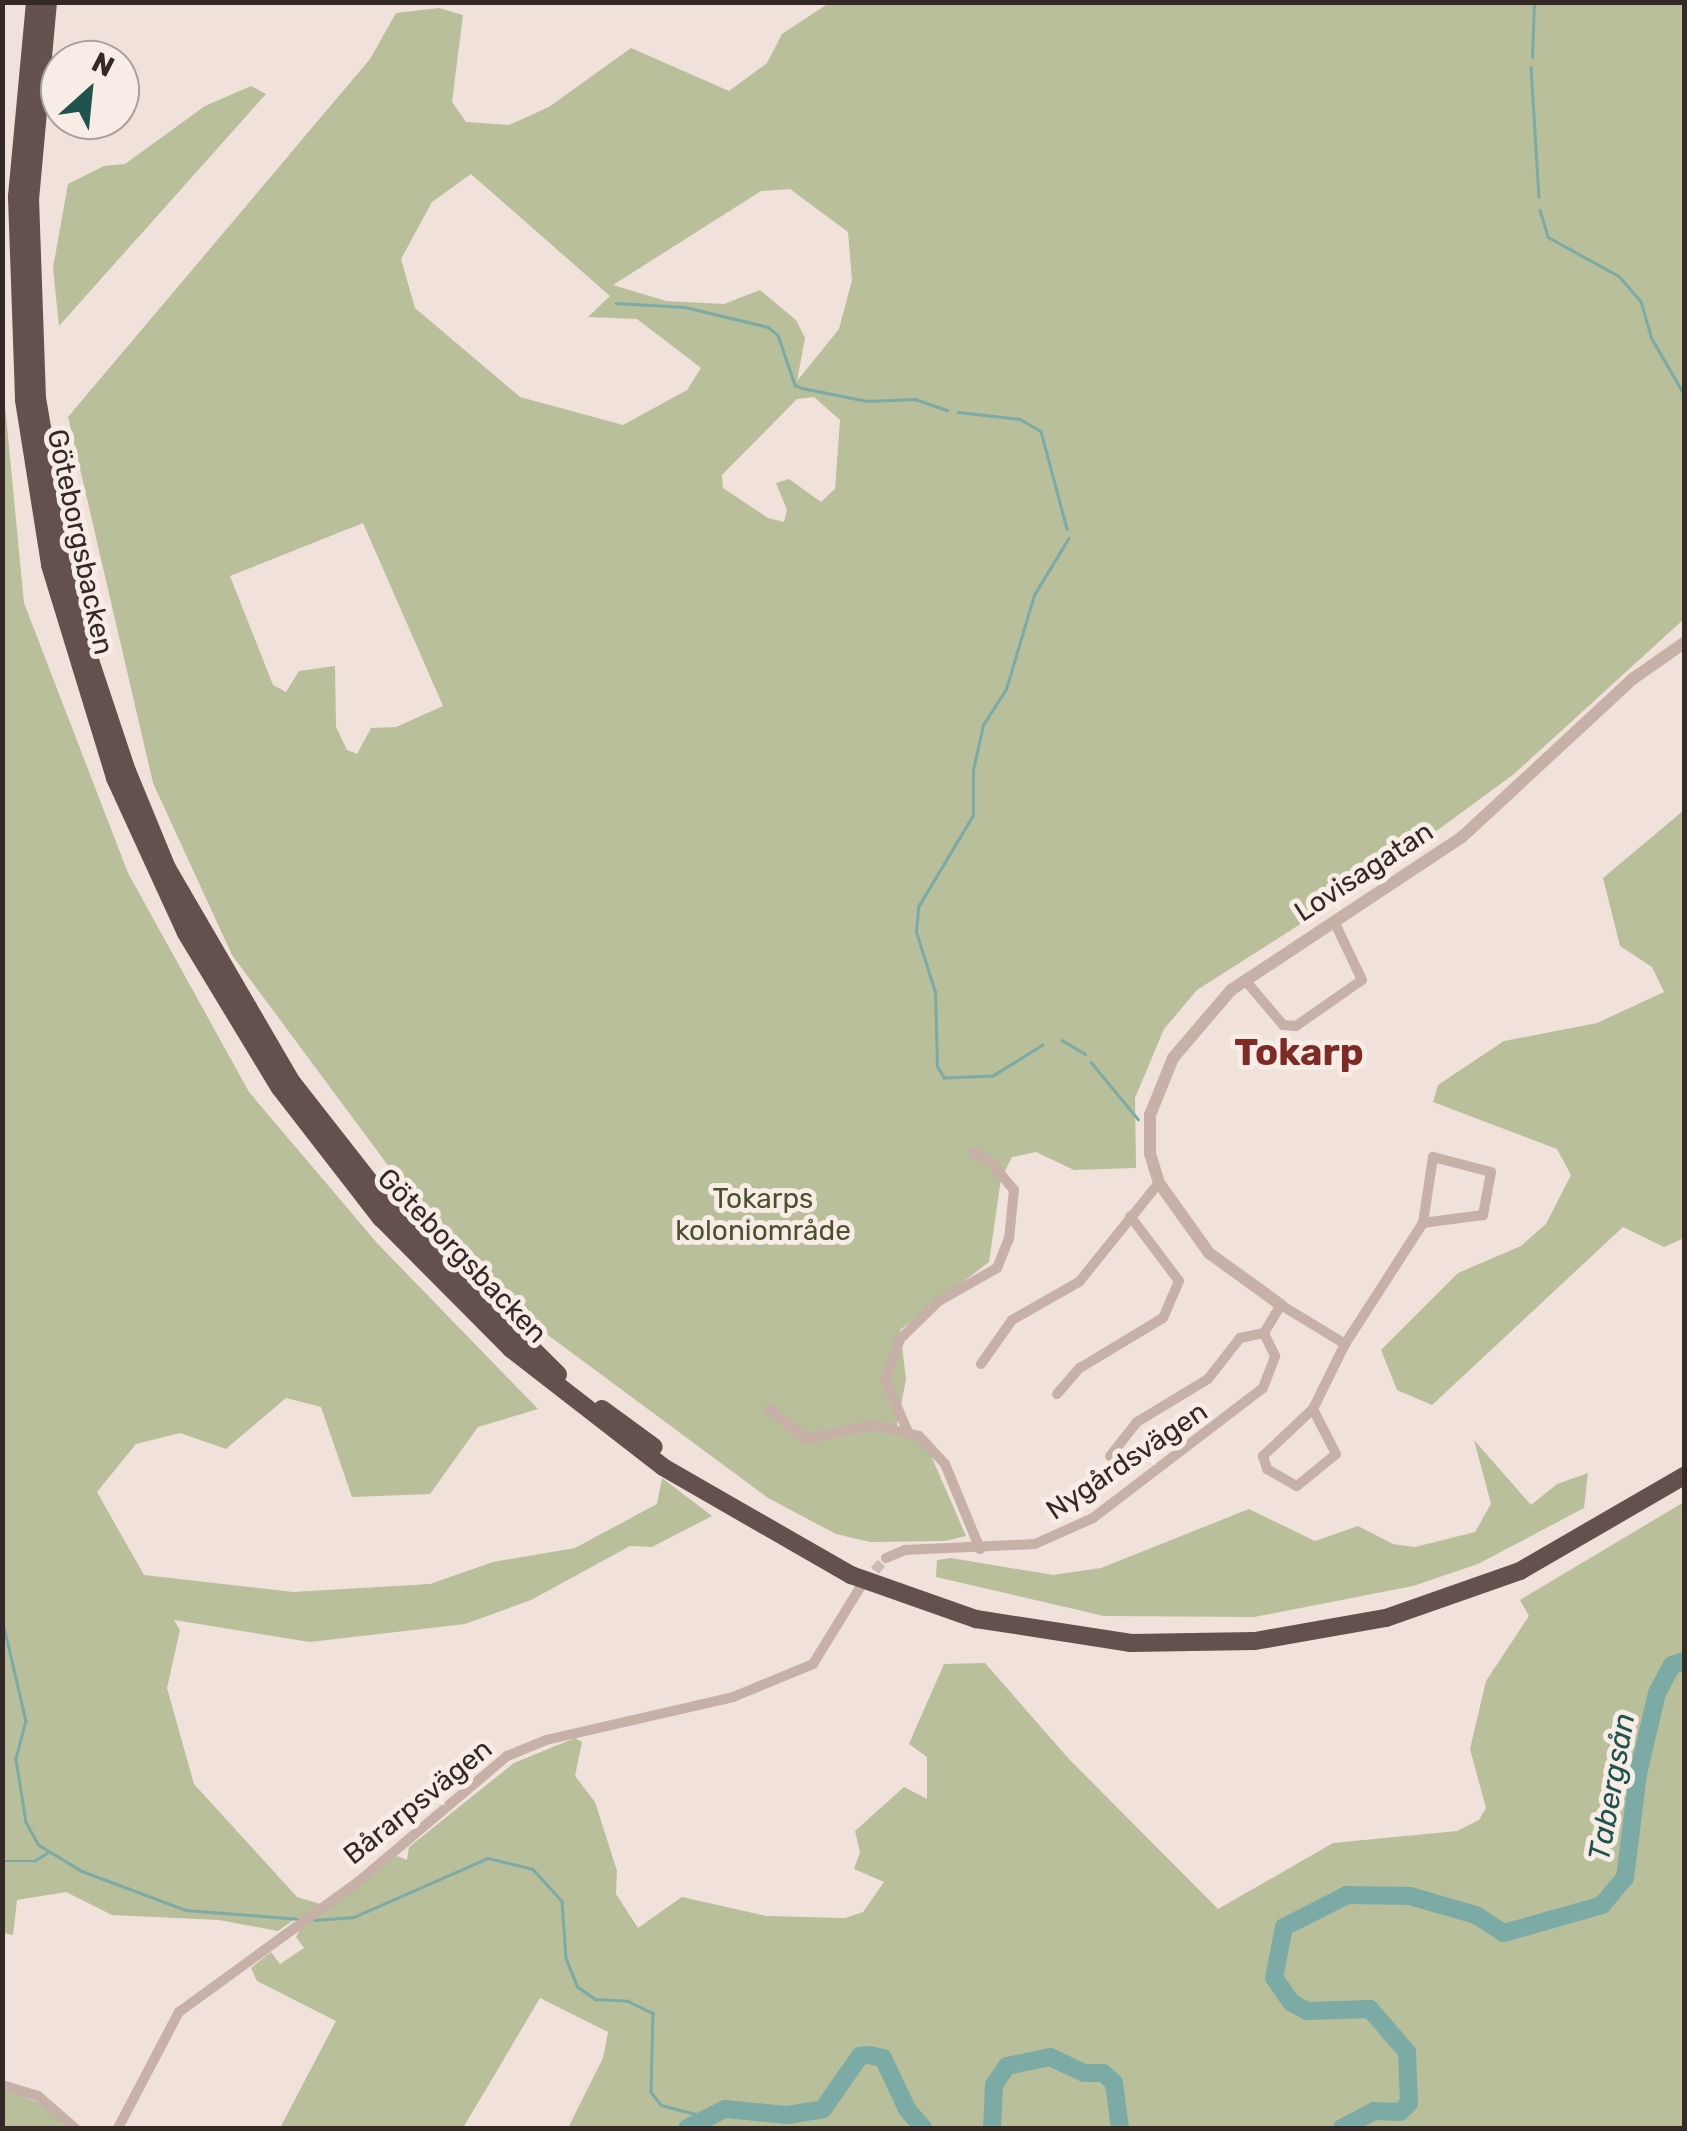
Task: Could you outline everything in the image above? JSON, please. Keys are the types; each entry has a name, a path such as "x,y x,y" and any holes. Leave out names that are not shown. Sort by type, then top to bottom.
{"highway":[{"name":"Göteborgsbacken","path":"35,2 16,197 24,400 50,565 109,762 186,933 280,1088 381,1218 511,1349 664,1467 851,1575 976,1619 1131,1644 1254,1641 1400,1614 1520,1571 1684,1476"},
{"name":"Göteborgsbacken","path":"48,2 30,198 34,368 62,558 103,707 167,868 291,1080 391,1209 554,1371 742,1506 858,1567 980,1609 1114,1631 1260,1630 1426,1595 1558,1540 1684,1462"}],"street":[{"name":"Lovisagatan","path":"1345,1344 1209,1253 1159,1183 1148,1133 1157,1090 1192,1029 1245,980 1462,836 1634,678 1684,643"},
{"path":"1245,980 1283,1025 1296,1026 1362,980 1334,921"},
{"path":"973,1153 989,1160 1014,1190 1008,1239 996,1268 939,1301 900,1339 885,1380 906,1430 945,1464 980,1549"},
{"path":"1313,1409 1336,1454 1297,1486 1266,1468 1264,1456 1313,1409 1345,1344 1423,1224 1433,1157 1491,1172 1483,1216 1423,1224"},
{"path":"982,1364 1012,1320 1079,1282 1159,1183"},
{"path":"1057,1394 1080,1368 1163,1318 1178,1281 1130,1216"},
{"name":"Nygårdsvägen","path":"886,1558 926,1548 980,1549 1056,1538 1236,1415 1274,1368 1264,1334 1281,1304"},
{"name":"Nygårdsvägen","path":"1110,1456 1137,1422 1208,1379 1240,1338 1264,1334"},
{"path":"770,1409 806,1439 864,1426 906,1430"},
{"name":"Bårarpsvägen","path":"118,2128 178,2012 312,1915 507,1756 546,1740 733,1697 813,1664 862,1586"},
{"path":"2,2085 38,2096 75,2128"}],"green space":[{"name":"Tokarps koloniområde","path":"829,3 1684,3 1684,619 1514,774 1371,879 1197,990 1164,1029 1135,1098 1136,1168 1074,1170 1036,1152 1012,1157 1001,1179 989,1262 900,1330 906,1379 896,1431 926,1444 966,1536 945,1541 870,1542 836,1534 768,1498 510,1307 421,1210 232,955 153,783 68,417 370,59 396,13 439,8 463,15 452,102 466,122 509,125 549,107 631,48 729,91 767,63 782,34","holes":["471,174 610,296 588,317 637,319 701,368 687,390 623,425 520,397 415,308 401,259 432,202","790,189 848,232 852,280 839,329 797,381 805,338 796,320 760,290 724,304 666,301 613,285 761,191","814,397 840,420 835,489 821,502 789,479 776,483 787,510 784,522 768,518 723,488 722,475 797,399","363,523 443,706 396,727 371,728 357,754 347,750 336,727 335,666 299,671 286,692 273,685 230,576"]},
{"path":"251,86 266,94 59,326 53,268 68,184 104,166 125,164 205,106"},
{"path":"2,374 24,603 128,873 249,1092 377,1243 538,1409 478,1427 430,1494 352,1497 321,1407 286,1398 226,1449 180,1433 136,1444 97,1492 144,1575 293,1592 430,1584 493,1562 575,1548 657,1504 662,1478 712,1516 652,1547 630,1546 531,1600 465,1624 310,1642 174,1620 180,1630 167,1688 194,1784 297,1897 327,1906 397,1856 407,1860 409,1847 514,1763 575,1738 582,1742 575,1776 595,1802 617,1871 616,1894 638,1928 682,1897 766,1916 845,1918 863,1912 884,1882 854,1869 860,1852 855,1831 904,1787 927,1799 927,1757 909,1744 944,1664 985,1663 1068,1758 1218,1909 1333,1843 1457,1831 1479,1820 1486,1808 1470,1749 1486,1681 1529,1616 1520,1600 1684,1502 1684,2128 568,2128 603,2058 608,2032 540,1998 463,2128 280,2128 336,2021 257,1981 251,1968 271,1952 280,1964 304,1948 296,1937 305,1920 298,1917 278,1931 219,1920 112,1915 66,1892 17,1900 13,1935 3,1933"},
{"path":"1684,810 1684,1238 1664,1247 1623,1227 1432,1405 1397,1390 1381,1350 1458,1273 1521,1246 1546,1224 1571,1175 1557,1149 1433,1102 1438,1085 1504,1041 1597,1023 1664,992 1652,967 1620,946 1603,878"},
{"path":"1474,1440 1531,1505 1557,1484 1588,1473 1584,1508 1478,1564 1413,1586 1254,1617 1104,1616 936,1577 937,1560 951,1558 1053,1575 1101,1568 1249,1509 1315,1541 1358,1526 1393,1544 1415,1547 1475,1532 1491,1504"},
{"path":"3,2089 43,2104 69,2128 3,2128"}],"waterway":[{"path":"1532,57 1534,2"},
{"path":"1531,67 1539,197"},
{"path":"1540,210 1548,237 1619,276 1641,301 1651,337 1684,394"},
{"path":"616,303 685,307 768,327 778,335 795,385 867,401 915,399 947,410"},
{"path":"958,412 1020,419 1041,431 1067,529"},
{"path":"1043,1045 993,1076 944,1078 937,1067 935,992 916,932 918,907 973,815 973,770 983,725 1006,689 1034,595 1068,539"},
{"path":"1062,1040 1085,1054"},
{"path":"1091,1062 1138,1119"},
{"path":"2,1618 26,1721 16,1759 26,1822 39,1845 82,1871 186,1910 301,1919"},
{"name":"Tabergsån","path":"1342,2128 1374,2111 1400,2112 1409,2103 1407,2052 1370,2009 1307,2011 1291,2002 1274,1978 1284,1927 1347,1895 1410,1896 1476,1915 1504,1933 1602,1905 1625,1878 1638,1774 1657,1693 1672,1665 1684,1661"},
{"path":"2,1861 34,1861 47,1853"},
{"path":"314,1920 354,1917 488,1858 533,1869 562,1901 566,1958 578,1987 595,1999 628,2001 653,2013 651,2092 661,2105 703,2116"},
{"name":"Tabergsån","path":"687,2128 725,2109 787,2115 823,2109 860,2056 869,2055 883,2058 907,2109 923,2128"},
{"name":"Tabergsån","path":"992,2128 994,2085 1007,2066 1050,2057 1084,2073 1103,2073 1114,2083 1120,2128"}],"tunnel":[{"path":"865,1582 886,1558"}],"district":[{"name":"Tokarp","path":"1299,1053"}]}
